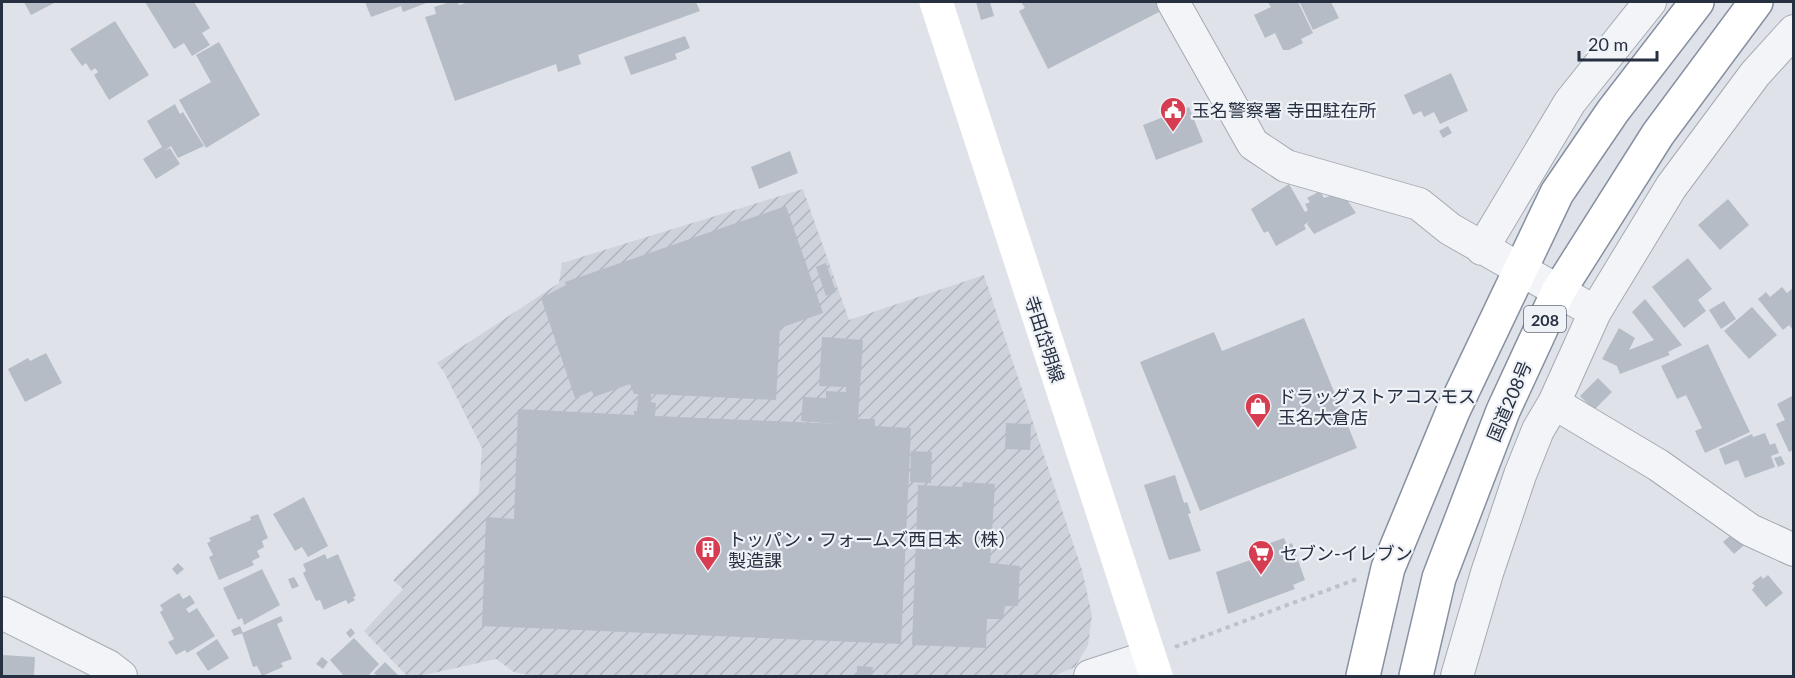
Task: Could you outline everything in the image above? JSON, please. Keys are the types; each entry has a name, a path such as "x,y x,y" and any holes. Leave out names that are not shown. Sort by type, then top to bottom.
{"main road":[{"name":"寺田岱明線","path":"936,2 1152,667"},
{"name":"208","path":"1363,676 1388,568 1453,411 1557,193 1612,111 1697,2"},
{"name":"国道208号","path":"1416,676 1439,578 1503,411 1558,292 1658,134 1756,2"}],"street":[{"path":"1173,2 1253,144 1286,166 1419,204 1450,230 1595,312"},
{"path":"1482,249 1570,102 1650,2"},
{"path":"1457,676 1487,573 1520,475 1595,312 1671,187 1755,74 1794,31"},
{"path":"1554,403 1658,465 1750,530 1794,550"},
{"path":"2,613 108,666 121,676"},
{"path":"1090,676 1152,667"}],"path":[{"path":"1152,667 1388,568"}],"shaded area":[{"path":"803,189 849,320 984,275 1082,570 1092,615 1088,645 1075,667 1054,676 533,676 514,672 496,659 420,676 407,676 364,631 403,589 393,580 479,493 482,448 444,372 437,363 559,283 562,263"}],"building":[{"path":"24,2 56,2 31,15"},
{"path":"145,2 194,2 210,28 202,33 210,45 192,56 184,43 174,49"},
{"path":"365,2 429,2 403,12 401,6 371,17"},
{"path":"458,2 459,5 469,2 696,2 700,11 578,55 581,64 558,72 556,64 455,101 425,17 436,14 434,7"},
{"path":"976,2 990,2 994,16 981,20"},
{"path":"1021,2 1157,2 1161,11 1048,69 1019,11 1025,8"},
{"path":"1268,2 1298,2 1313,33 1301,39 1303,43 1289,50 1283,50 1275,33 1265,38 1254,15 1271,7"},
{"path":"1331,2 1339,18 1313,30 1300,3"},
{"path":"115,21 149,75 109,100 94,75 98,72 95,68 91,71 86,63 82,66 70,49"},
{"path":"685,36 690,48 675,54 677,59 631,75 624,57"},
{"path":"219,42 260,115 206,148 179,100 211,82 196,55"},
{"path":"1451,73 1468,111 1440,124 1434,112 1424,117 1421,111 1413,115 1404,95"},
{"path":"175,104 180,114 183,112 204,146 178,158 171,146 164,151 170,148 180,164 156,179 143,159 162,147 147,121"},
{"name":"玉名警察署 寺田駐在所","path":"1189,107 1203,142 1156,160 1143,125"},
{"path":"1448,126 1452,133 1443,138 1439,131"},
{"path":"790,151 798,173 759,189 751,167"},
{"path":"1289,184 1305,212 1308,210 1305,204 1310,202 1307,198 1320,191 1324,198 1330,196 1328,192 1345,197 1356,213 1314,234 1307,224 1310,221 1304,225 1306,229 1276,246 1268,231 1264,233 1251,209"},
{"path":"1728,199 1749,225 1720,250 1698,225"},
{"name":"トッパン・フォームズ西日本（株） 製造課","path":"786,206 823,313 780,328 776,400 651,394 651,402 656,403 655,416 842,424 801,421 803,397 826,398 826,391 846,392 846,387 819,386 822,337 863,340 858,419 875,419 875,426 911,428 901,644 482,626 486,517 514,519 518,409 634,415 634,411 637,411 638,394 634,394 630,384 594,397 592,391 575,398 541,298 566,285 565,282"},
{"path":"1688,258 1712,289 1698,300 1706,311 1684,328 1652,287"},
{"path":"826,263 836,292 826,296 816,267"},
{"path":"1782,287 1787,293 1794,287 1794,331 1789,325 1783,330 1758,299 1766,292 1770,297"},
{"path":"1645,299 1682,345 1668,352 1670,355 1620,374 1617,366 1602,359 1619,328 1635,338 1629,350 1654,340 1632,312"},
{"path":"1724,301 1736,319 1721,329 1709,310"},
{"path":"1752,307 1777,335 1749,359 1724,331"},
{"name":"ドラッグストアコスモス 玉名大倉店","path":"1304,318 1357,448 1200,511 1140,362 1214,332 1222,351"},
{"path":"1708,344 1750,432 1705,453 1695,431 1702,428 1686,395 1677,399 1661,366"},
{"path":"46,353 62,383 25,402 8,369 28,358 30,361"},
{"path":"1598,378 1612,392 1594,410 1580,396"},
{"path":"1794,395 1794,450 1789,452 1776,424 1785,420 1777,404"},
{"path":"1006,423 1031,424 1030,450 1005,449"},
{"path":"1765,433 1770,445 1775,443 1779,453 1771,456 1775,467 1745,478 1738,460 1725,465 1719,449 1752,434 1753,437"},
{"path":"911,451 932,452 931,483 910,482"},
{"path":"1781,456 1785,464 1778,467 1774,458"},
{"path":"1175,475 1184,503 1187,502 1191,513 1188,514 1201,551 1169,560 1144,485"},
{"path":"963,482 995,484 990,563 1020,566 1018,606 1005,606 1003,619 987,619 986,648 912,645 918,485 962,487"},
{"path":"304,497 328,546 308,557 302,547 295,551 273,514"},
{"path":"258,514 268,538 262,541 264,547 257,551 260,557 252,561 254,565 219,580 209,557 213,555 207,543 211,541 209,538 251,520 250,517"},
{"path":"1738,529 1749,541 1734,554 1723,542"},
{"name":"セブン-イレブン","path":"1284,538 1287,545 1292,543 1305,580 1293,585 1295,589 1228,614 1216,572 1262,556 1259,547"},
{"path":"325,554 327,559 338,554 356,596 353,597 355,600 348,604 346,600 324,610 320,600 316,601 303,573 306,571 303,564"},
{"path":"178,563 184,569 177,575 172,569"},
{"path":"262,569 280,605 244,625 242,618 238,620 223,588"},
{"path":"1768,575 1783,593 1766,607 1752,590 1755,586 1752,583 1761,576 1763,579"},
{"path":"294,577 299,586 292,589 288,579"},
{"path":"179,593 183,599 190,595 195,603 186,609 189,613 197,608 215,636 187,653 185,650 176,655 168,642 174,639 160,612 163,610 160,605"},
{"path":"281,616 283,621 277,624 292,659 281,663 283,667 262,676 257,666 253,667 242,633"},
{"path":"240,626 243,633 234,636 231,630"},
{"path":"351,628 355,633 350,638 346,633"},
{"path":"354,638 379,664 368,676 344,676 330,660"},
{"path":"217,639 229,658 208,671 196,653"},
{"path":"2,655 35,657 34,676 2,676"},
{"path":"322,657 328,662 323,669 316,664"},
{"path":"385,662 398,675 377,676 374,673"},
{"path":"857,666 873,667 872,676 857,676"}],"place":[{"name":"玉名警察署 寺田駐在所","path":"1173,133"},
{"name":"ドラッグストアコスモス 玉名大倉店","path":"1258,429"},
{"name":"トッパン・フォームズ西日本（株） 製造課","path":"708,572"},
{"name":"セブン-イレブン","path":"1261,576"}]}
